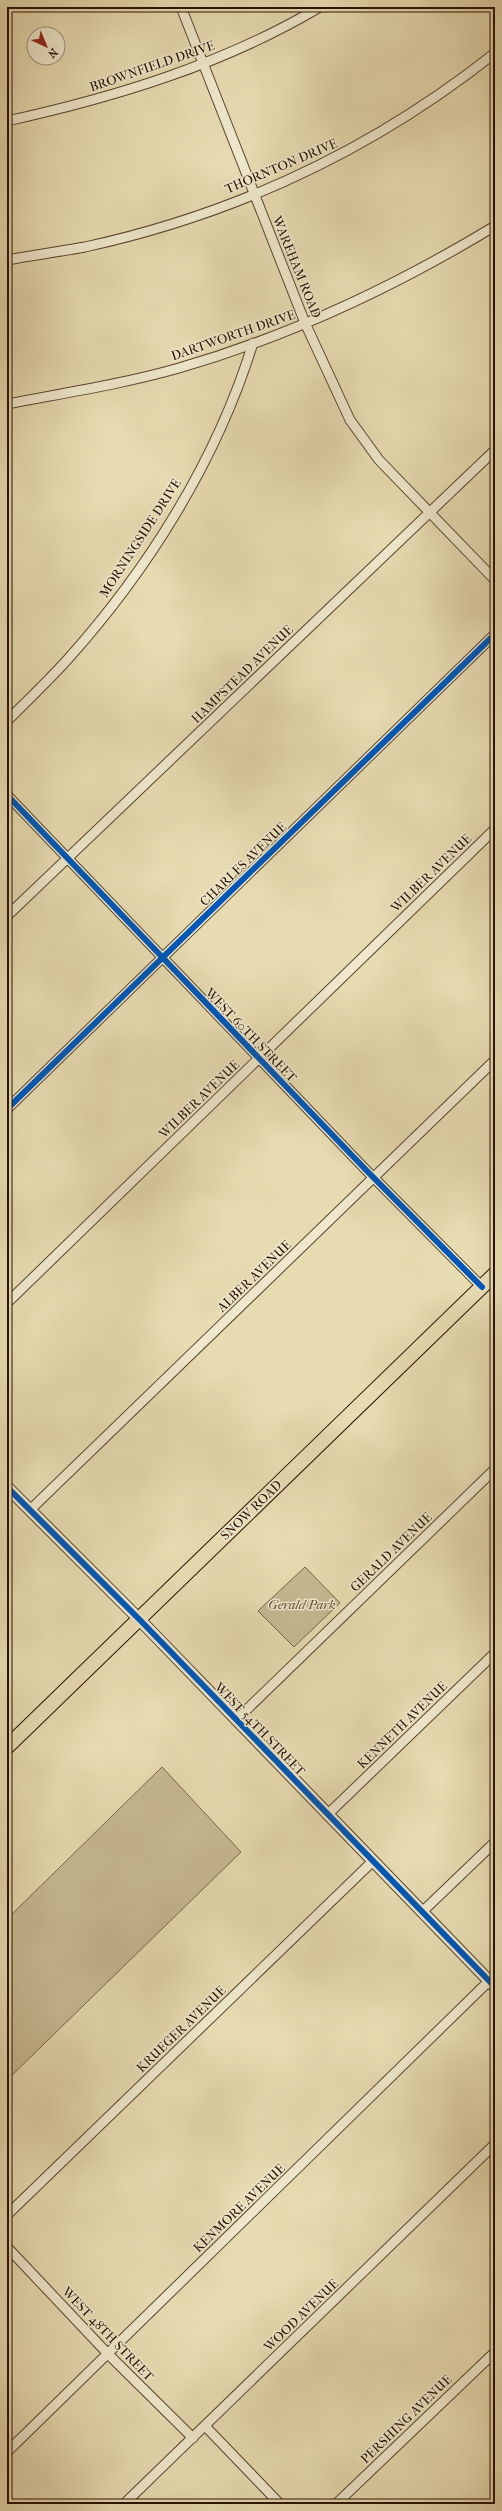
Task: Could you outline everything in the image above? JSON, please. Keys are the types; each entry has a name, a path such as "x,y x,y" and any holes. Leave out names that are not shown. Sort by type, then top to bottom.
{"main road":[{"name":"SNOW ROAD","path":"7,1747 495,1274"}],"street":[{"name":"WAREHAM ROAD","path":"181,7 305,323 350,420 379,460 495,580"},
{"name":"BROWNFIELD DRIVE","path":"7,121 85,103 203,64 289,25 320,7"},
{"name":"THORNTON DRIVE","path":"7,260 85,246 162,226 254,195 344,154 401,121 460,81 495,53"},
{"name":"DARTWORTH DRIVE","path":"7,404 178,368 253,344 305,323 390,285 445,256 495,226"},
{"name":"MORNINGSIDE DRIVE","path":"7,721 67,660 125,590 168,524 214,446 240,387 253,344"},
{"name":"HAMPSTEAD AVENUE","path":"7,916 495,450"},
{"name":"CHARLES AVENUE","path":"7,1109 495,634"},
{"name":"WEST 60TH STREET","path":"7,795 259,1059 482,1287"},
{"name":"WILBER AVENUE","path":"7,1303 495,829"},
{"name":"ALBER AVENUE","path":"30,1510 495,1060"},
{"name":"GERALD AVENUE","path":"236,1720 495,1470"},
{"name":"WEST 54TH STREET","path":"7,1487 139,1620 492,1984"},
{"name":"KENNETH AVENUE","path":"328,1816 495,1653"},
{"path":"422,1912 495,1842"},
{"name":"KRUEGER AVENUE","path":"7,2215 373,1861"},
{"name":"KENMORE AVENUE","path":"7,2452 492,1984"},
{"name":"WOOD AVENUE","path":"124,2504 495,2144"},
{"name":"WEST 48TH STREET","path":"7,2247 108,2354 193,2438"},
{"name":"PERSHING AVENUE","path":"336,2504 495,2352"},
{"path":"205,2426 280,2504"}],"green space":[{"name":"Gerald Park","path":"305,1567 340,1603 294,1647 258,1611"},
{"path":"162,1767 241,1852 7,2080 7,1919"}],"cycle path":[{"path":"7,1109 495,634"},
{"path":"7,795 367,1171 482,1287"},
{"path":"7,1487 139,1619 495,1987"}]}
